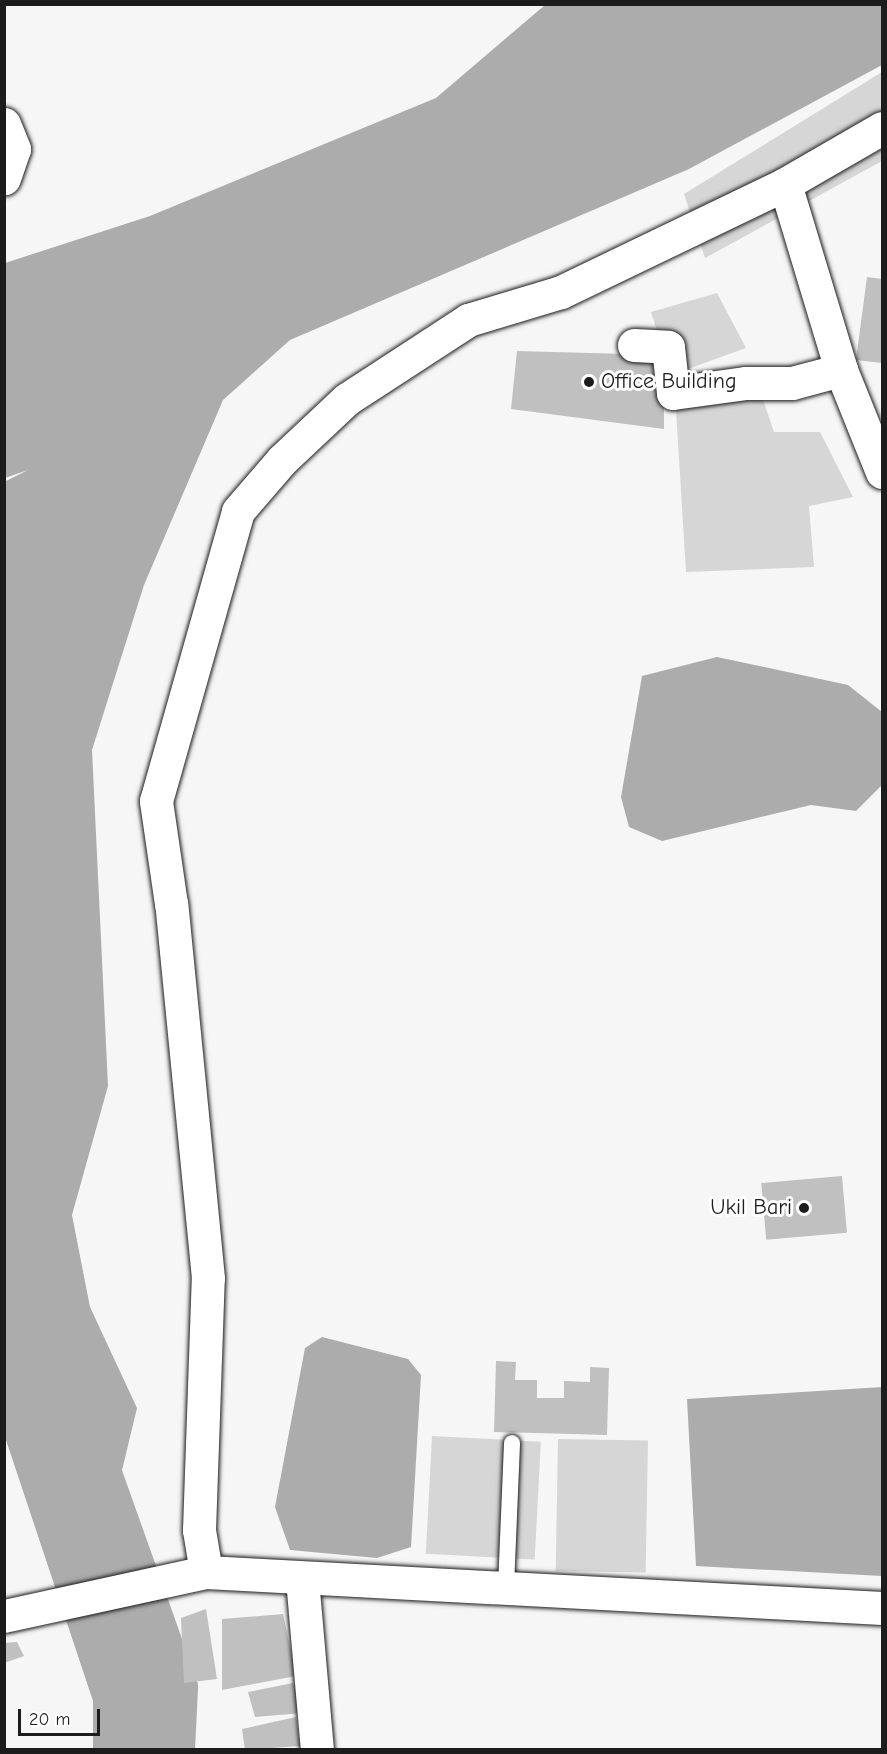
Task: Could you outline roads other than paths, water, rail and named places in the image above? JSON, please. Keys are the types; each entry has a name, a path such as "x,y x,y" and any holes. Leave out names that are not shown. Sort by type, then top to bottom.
{"street":[{"path":"4,124 14,149 4,178"},
{"path":"196,1574 208,1278 171,904 156,801 238,511 282,459 347,399 468,320 561,292 785,184 882,128"},
{"path":"785,184 841,370 882,472"},
{"path":"634,345 668,346 674,393 746,382 792,382 841,370"},
{"path":"4,1616 196,1574 506,1587 882,1608"},
{"path":"302,1579 317,1749"}],"lane":[{"path":"506,1587 512,1443"}],"waterway":[{"path":"90,1455 173,1688 170,1750"}],"place":[{"name":"Office Building","path":"589,382"},
{"name":"Ukil Bari","path":"804,1208"}]}
